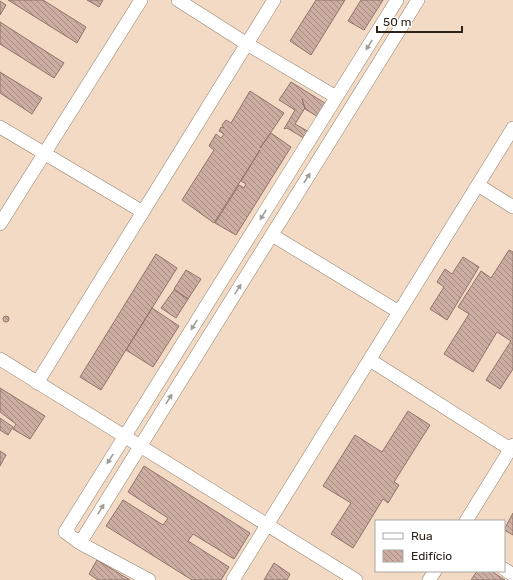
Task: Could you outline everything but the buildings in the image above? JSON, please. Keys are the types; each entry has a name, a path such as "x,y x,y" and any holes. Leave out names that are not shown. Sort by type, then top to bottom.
{"street":[{"path":"0,224 141,0"},
{"path":"178,0 247,44 336,97"},
{"path":"37,383 274,0"},
{"path":"149,580 80,542 65,532 397,0"},
{"path":"80,542 418,0"},
{"path":"0,127 143,212"},
{"path":"233,580 513,128"},
{"path":"478,185 513,207"},
{"path":"272,235 399,312"},
{"path":"0,359 267,527 356,580"},
{"path":"370,360 512,447 467,520"}]}
